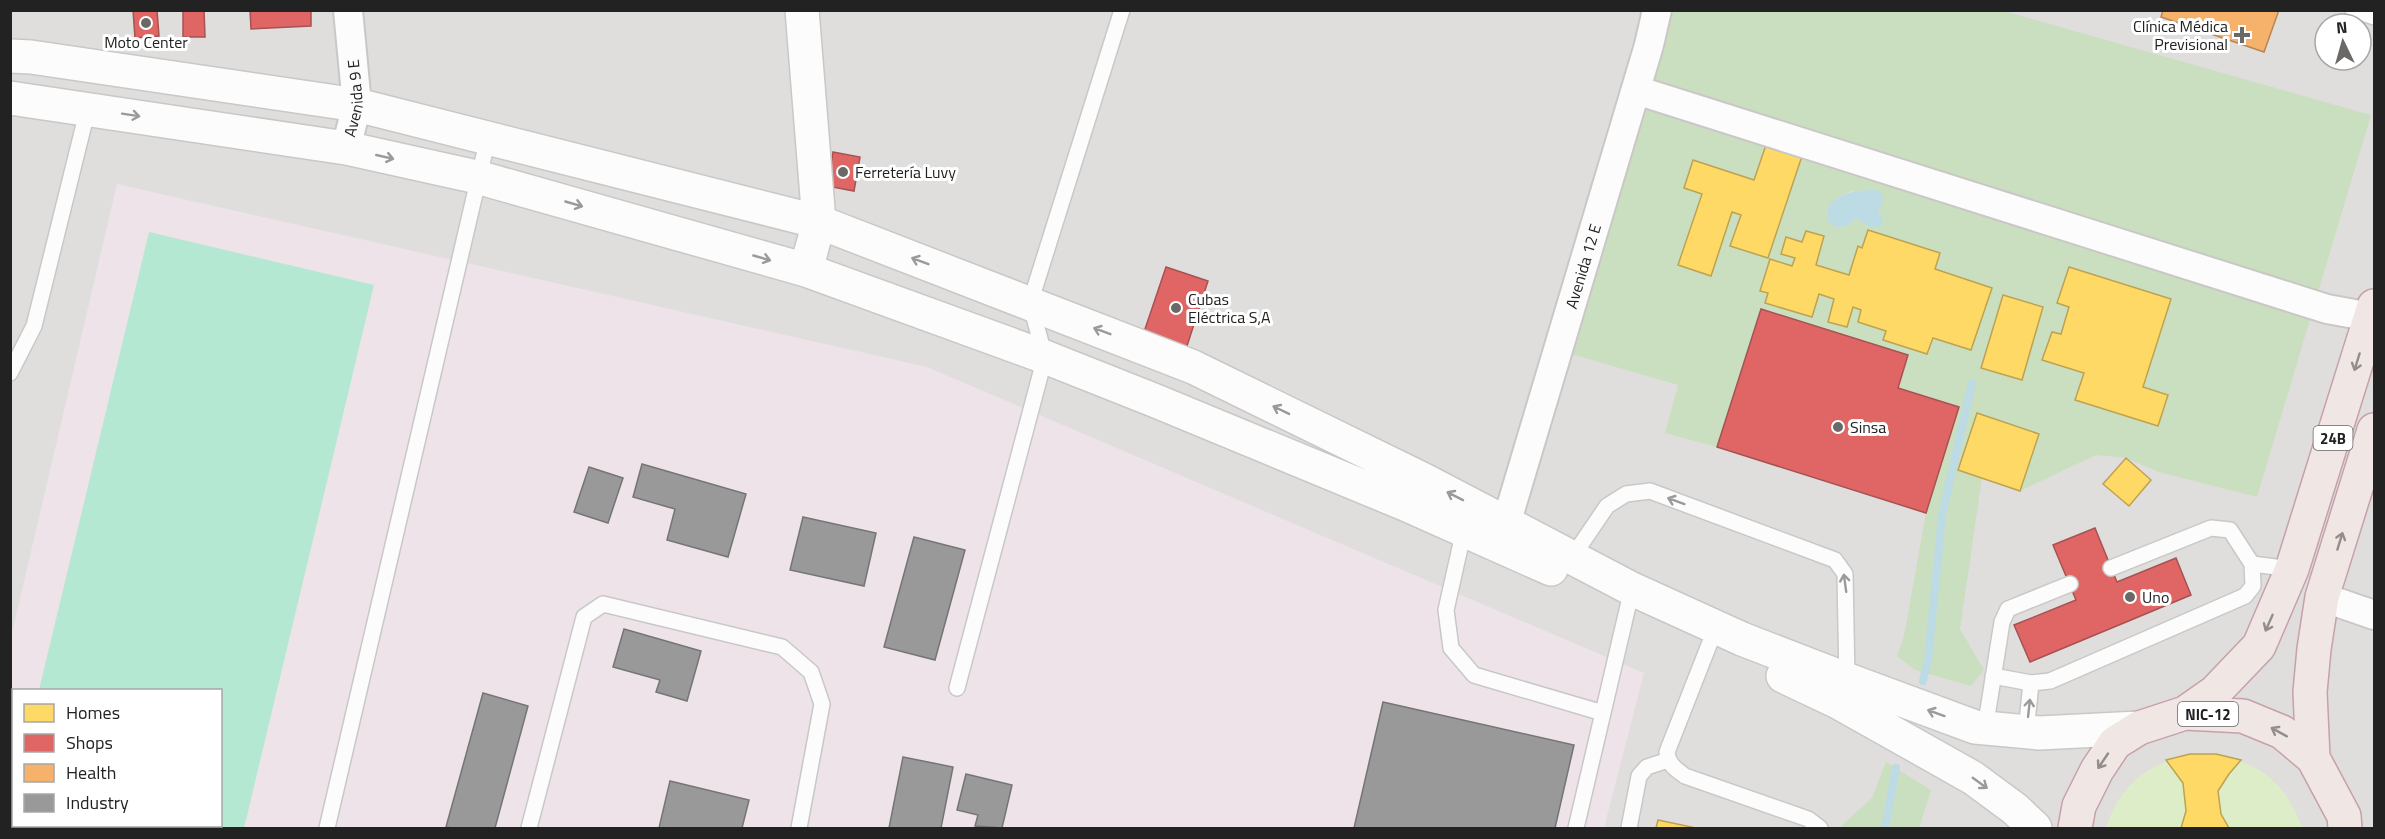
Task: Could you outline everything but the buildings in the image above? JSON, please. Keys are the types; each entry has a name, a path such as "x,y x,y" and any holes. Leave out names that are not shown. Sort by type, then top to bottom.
{"highway":[{"name":"24B","path":"2185,713 2215,692 2259,646 2292,569 2373,311"},
{"name":"24B","path":"2313,759 2310,692 2322,597 2374,430"},
{"name":"NIC-12","path":"2075,828 2079,806 2097,770 2115,743 2139,728 2185,713 2243,716 2282,732 2313,759 2348,824"}],"street":[{"name":"Avenida 9 E","path":"346,148 357,105 348,10"},
{"path":"802,10 819,222 806,270"},
{"name":"Avenida 12 E","path":"1503,535 1658,10"},
{"path":"10,56 357,105 819,222 1193,367 1503,535 1567,567 1713,635 1843,691 1985,729 2026,732 2139,728"},
{"path":"1636,90 2327,309 2373,311"},
{"path":"11,103 88,108 346,148 477,177 806,270 1045,357 1394,499 1464,530 1503,535"},
{"path":"2322,597 2374,615"},
{"path":"1843,691 1973,778 2015,809 2035,828"}],"lane":[{"path":"957,688 1045,357 1030,303 1122,10"},
{"path":"2353,10 2374,17"},
{"path":"10,373 34,326 88,108"},
{"path":"327,828 477,177 488,138"},
{"path":"1567,567 1607,506 1626,494 1650,491 1835,560 1845,574 1843,691"},
{"path":"1993,676 2031,683 2050,681 2245,596 2253,586 2252,564 2230,530 2211,528 2111,568"},
{"path":"1464,530 1446,610 1451,648 1474,675 1603,713"},
{"path":"2252,564 2292,569"},
{"path":"1985,729 2002,622 2008,609 2070,584"},
{"path":"1576,828 1630,597"},
{"path":"529,828 584,617 603,604 782,647 811,672 822,704 799,828"},
{"path":"1713,635 1667,752 1668,760 1685,776 1808,819 1820,828"},
{"path":"2026,732 2031,683"},
{"path":"1629,828 1640,776 1647,767 1668,760"}],"shaded area":[{"path":"11,11 2374,11 2374,828 11,828"},
{"path":"117,184 927,367 1644,673 1604,828 11,828 11,637"}],"green space":[{"path":"1657,11 2004,11 2371,115 2257,497 2159,472 2126,458 2096,455 2020,491 2039,434 1977,413 1958,469 1982,478 1960,629 1984,670 1971,686 1915,670 1897,656 1904,636 1926,513 1959,407 1898,388 1761,309 1717,447 1665,433 1678,385 1554,349","holes":["1803,153 1768,258 1730,246 1741,215 1732,212 1711,276 1678,265 1701,194 1684,188 1754,180","1852,191 1884,199 1878,212 1880,215 1868,226 1858,219 1853,220 1851,224 1839,227 1826,213 1833,202","1806,231 1824,237 1816,265 1849,275 1858,246 1940,253 1935,269 1991,288 1971,350 1933,338 1927,354 1883,340 1886,331 1858,322 1861,310 1853,307 1847,327 1828,322 1834,299 1819,294 1812,317 1765,303 1768,293 1760,290 1770,260 1792,266","2069,267 2171,299 2143,387 2168,395 2158,426 2076,400 2084,373 2043,360 2052,332 2061,334 2069,307 2057,303","2003,295 2043,306 2022,379 1981,367"]},
{"path":"149,232 374,285 244,828 11,828 12,802 12,827 222,827 222,689 39,689"},
{"path":"2190,754 2229,758 2260,771 2285,794 2302,828 2106,828 2119,799 2137,779 2161,764"},
{"path":"1886,762 1931,790 1919,828 1842,828 1842,825 1872,798"}],"water":[{"path":"1876,190 1884,199 1878,212 1883,217 1878,227 1868,226 1858,219 1841,227 1836,227 1828,221 1827,212 1830,205 1842,195"}],"waterway":[{"path":"1923,681 1928,660 1942,515 1972,383"},
{"path":"1885,828 1896,768"}],"place":[{"name":"Moto Center","path":"146,23"},
{"name":"Clínica Médica Previsional","path":"2242,35"},
{"name":"Ferretería Luvy","path":"843,172"},
{"name":"Cubas Eléctrica S,A","path":"1176,308"},
{"name":"Sinsa","path":"1838,427"},
{"name":"Uno","path":"2130,597"}]}
